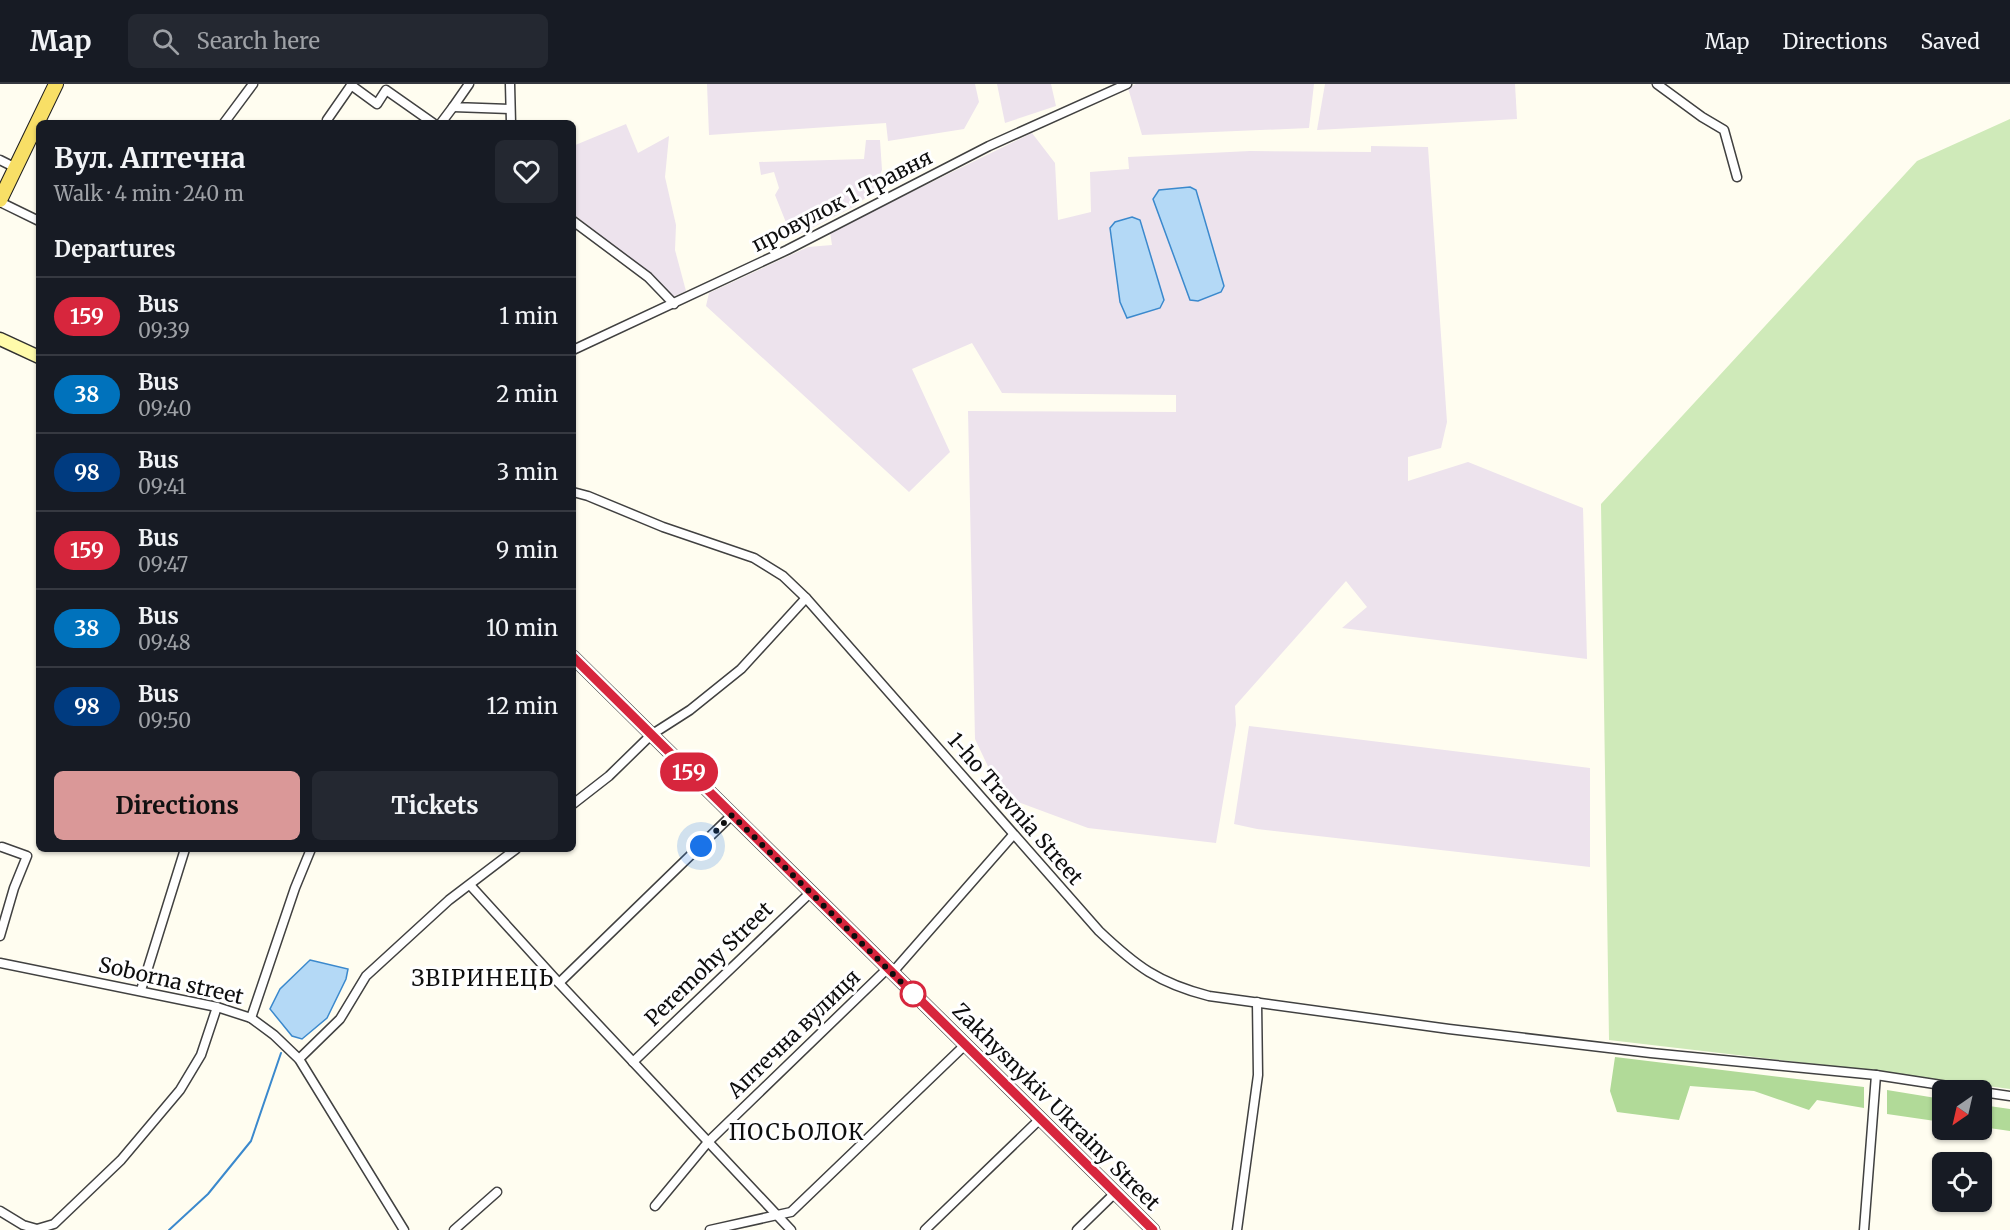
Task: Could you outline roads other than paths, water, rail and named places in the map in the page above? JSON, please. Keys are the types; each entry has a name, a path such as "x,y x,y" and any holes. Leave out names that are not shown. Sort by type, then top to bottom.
{"main road":[{"path":"38,120 56,84"},
{"path":"0,201 36,125"}],"street":[{"path":"226,120 253,84"},
{"path":"443,120 469,84"},
{"path":"510,84 511,120"},
{"name":"провулок 1 Травня","path":"576,349 787,250 989,146 1128,84"},
{"path":"1658,84 1702,117 1724,130 1737,177"},
{"path":"327,120 352,85 377,104 386,90 429,120"},
{"path":"453,107 510,109"},
{"path":"0,160 15,168"},
{"path":"0,201 36,219"},
{"path":"576,223 648,277 674,304"},
{"path":"0,339 36,356"},
{"name":"1-ho Travnia Street","path":"576,493 663,527 754,558 783,576 806,598 1099,931 1123,954 1147,972 1178,988 1209,996 1449,1029 1651,1053 1876,1075 1932,1084"},
{"path":"576,802 609,776 651,735 690,710 741,669 806,598"},
{"name":"Zakhysnykiv Ukrainy Street","path":"576,660 1153,1230"},
{"path":"559,983 732,815"},
{"name":"Аптечна вулиця","path":"655,1206 708,1142 889,971 1013,835"},
{"path":"0,936 14,888 27,856 2,847"},
{"path":"141,990 184,852"},
{"path":"251,1018 295,888 310,852"},
{"path":"299,1059 340,1019 366,976 449,900 512,852"},
{"path":"470,885 791,1230"},
{"name":"Peremohy Street","path":"633,1062 810,893"},
{"name":"Soborna street","path":"0,963 141,990 217,1007 251,1018 274,1035 299,1059 404,1230"},
{"path":"1238,1230 1258,1075 1257,1002"},
{"path":"0,1212 23,1225 37,1229 54,1224 121,1160 180,1090 201,1055 217,1007"},
{"path":"710,1230 791,1212 965,1045"},
{"path":"1864,1230 1876,1075"},
{"path":"1992,1093 2010,1096"},
{"path":"925,1230 1040,1119"},
{"path":"454,1230 497,1192"},
{"path":"1077,1230 1115,1193"}],"water":[{"path":"1190,187 1196,190 1224,286 1221,292 1198,301 1190,300 1153,199 1159,190"},
{"path":"1132,217 1140,220 1164,300 1160,308 1127,318 1120,302 1110,228 1115,222"},
{"path":"310,960 348,969 346,979 327,1018 302,1039 292,1036 270,1009 280,989"}],"waterway":[{"path":"169,1230 208,1194 251,1141 281,1053"}],"district":[{"name":"ЗВІРИНЕЦЬ","path":"483,978"},
{"name":"ПОСЬОЛОК","path":"797,1132"}]}
